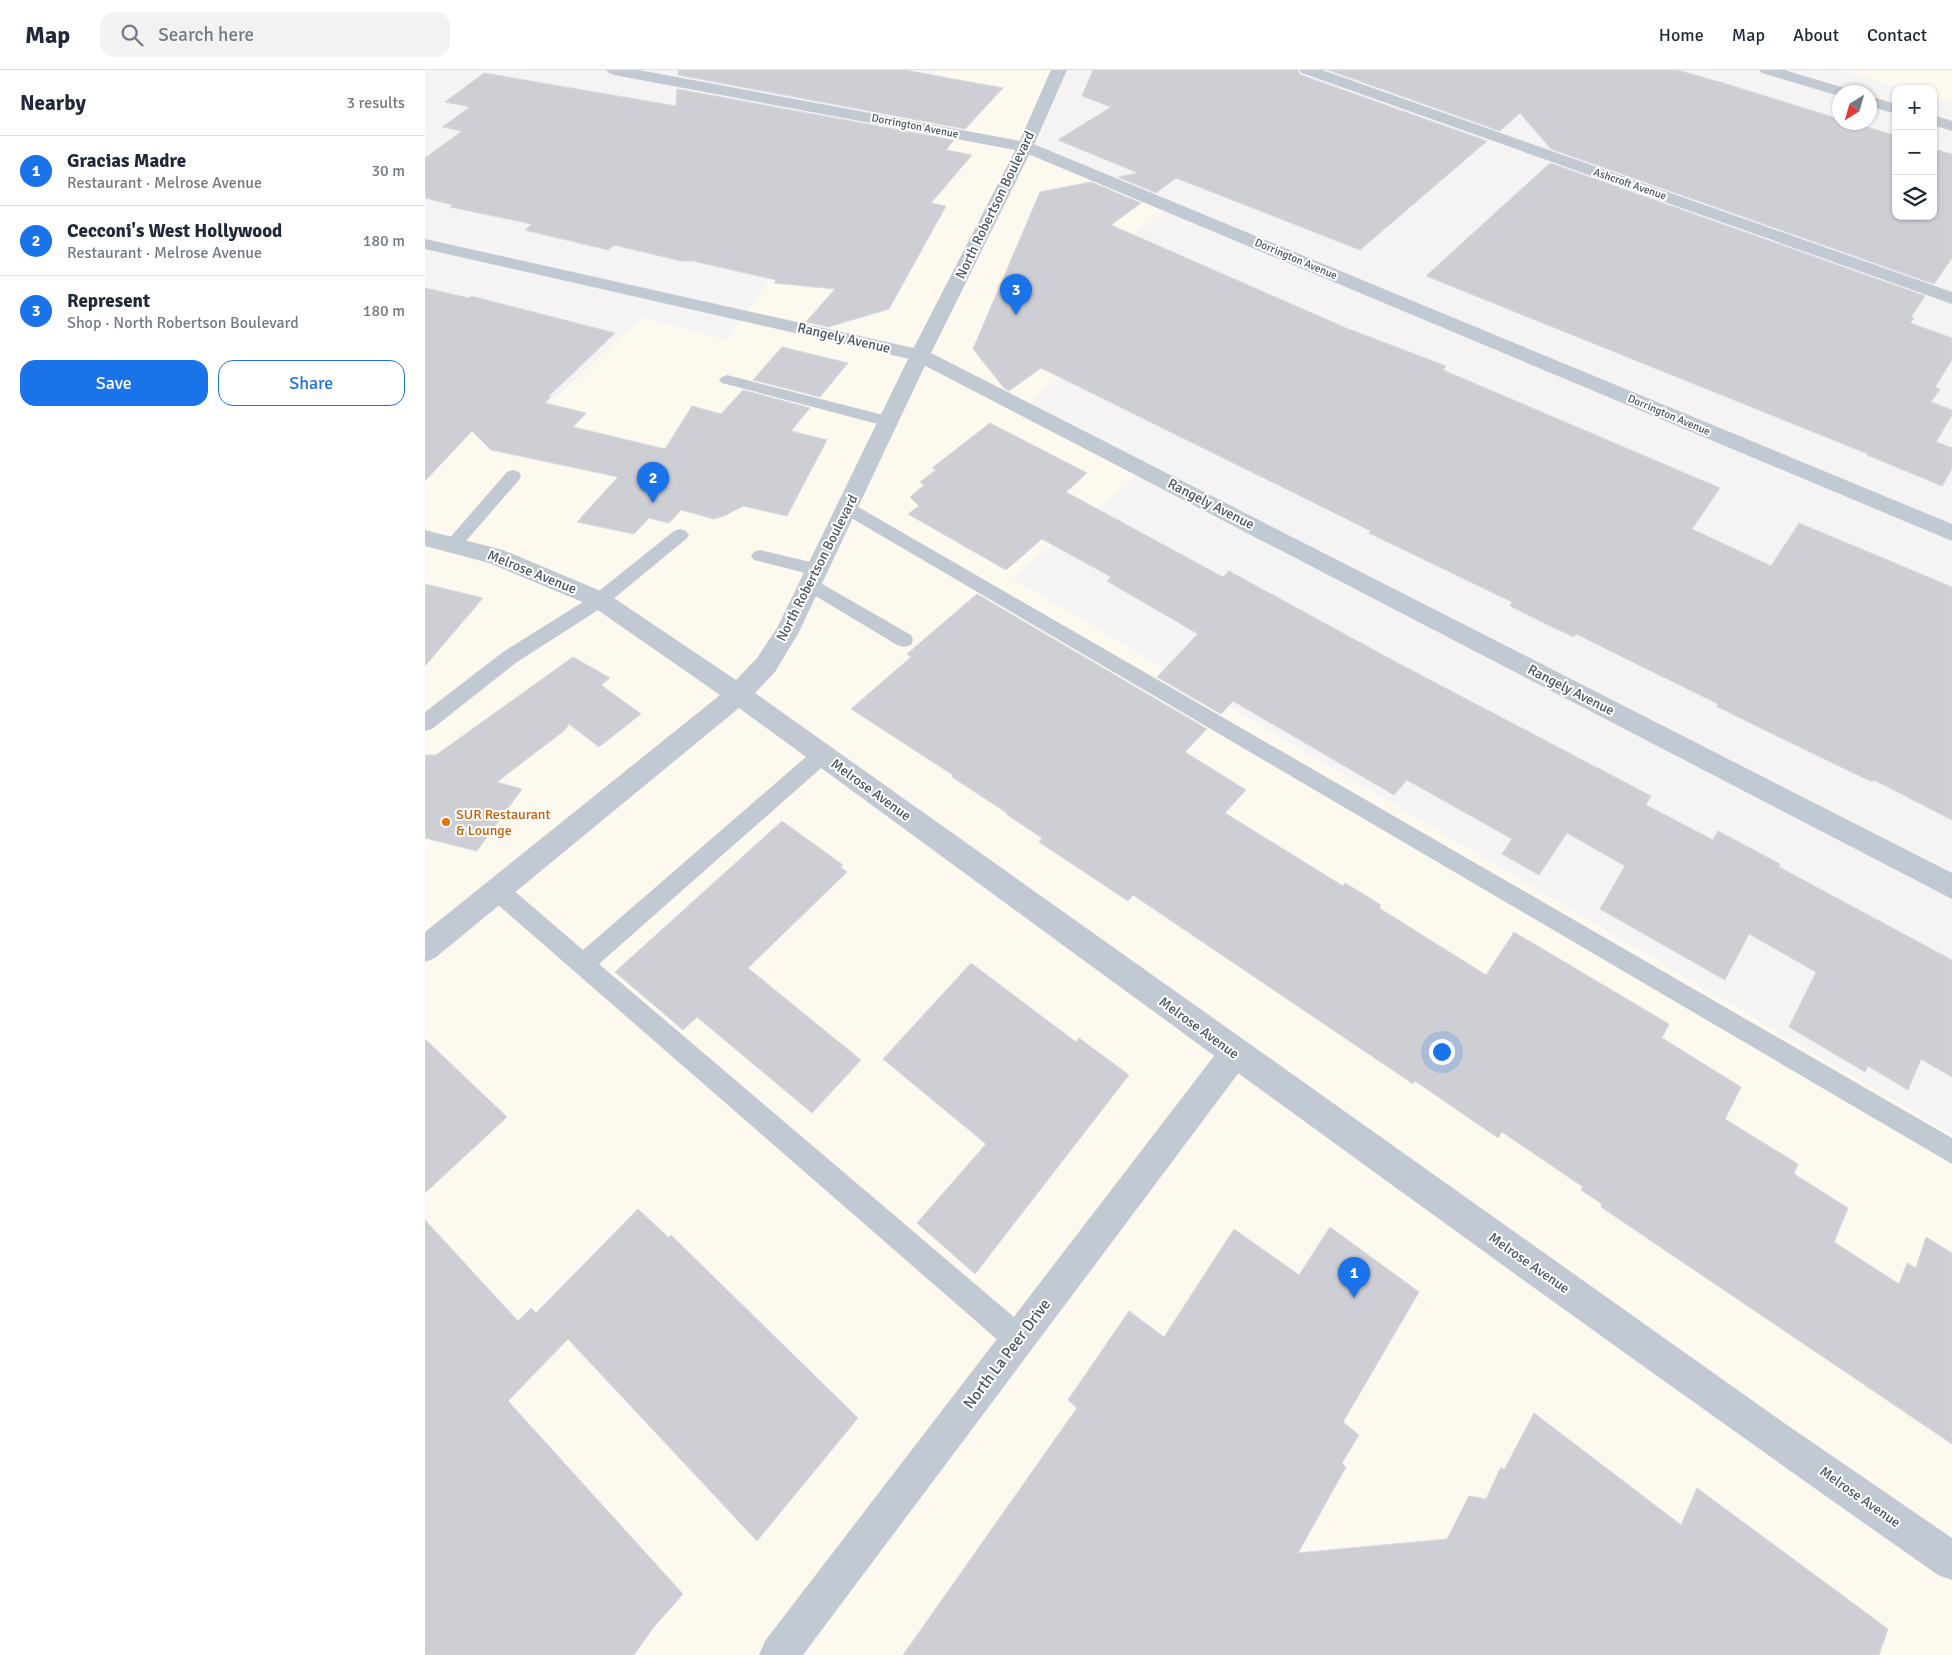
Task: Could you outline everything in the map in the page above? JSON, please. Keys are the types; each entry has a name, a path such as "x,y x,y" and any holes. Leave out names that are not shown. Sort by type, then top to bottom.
{"street":[{"name":"Dorrington Avenue","path":"614,70 1025,146 1952,533"},
{"name":"North Robertson Boulevard","path":"425,949 738,694 766,665 787,632 920,355 1025,146 1059,70"},
{"name":"Ashcroft Avenue","path":"1307,70 1952,298"},
{"path":"1767,70 1832,89"},
{"path":"1877,103 1892,108"},
{"path":"1937,121 1952,126"},
{"name":"Rangely Avenue","path":"425,244 920,355 1952,887"},
{"name":"Melrose Avenue","path":"425,538 495,556 600,600 738,694 1235,1053 1756,1425 1952,1561"},
{"name":"North La Peer Drive","path":"779,1655 1235,1053"}],"lane":[{"path":"727,380 889,422"},
{"path":"453,545 513,476"},
{"path":"847,508 1952,1152"},
{"path":"425,723 510,657 600,600 680,535"},
{"path":"760,556 813,577 903,640"},
{"path":"583,964 822,755"},
{"path":"497,890 1018,1339"}],"shaded area":[{"path":"938,70 1059,70 1025,148 1169,207 1069,282 1131,312 1023,409 1145,470 1012,578 1952,1135 1952,1655 425,1655 425,382 542,412 641,317 728,340 855,151"},
{"path":"1840,70 1952,70 1952,103 1937,99 1937,85 1892,86"}],"building":[{"path":"679,70 905,70 1003,88 965,129 678,75"},
{"path":"1093,70 1297,70 1301,75 1487,141 1360,250 1176,178 1156,193 1118,177 1138,173 1058,140 1111,107 1082,96"},
{"path":"1328,70 1677,70 1720,82 1832,117 1832,130 1877,130 1892,135 1892,220 1937,220 1937,150 1952,154 1952,258 1934,284 1551,149 1520,113 1500,131"},
{"path":"484,73 676,106 677,89 954,140 946,150 972,155 931,203 946,206 889,309 828,327 806,322 835,289 774,283 776,280 614,245 608,250 525,230 532,224 450,207 453,205 425,198 425,158 462,131 442,127 470,107 445,102"},
{"path":"1550,163 1925,296 1911,317 1914,318 1910,323 1952,338 1952,360 1935,387 1940,389 1931,402 1952,410 1952,415 1936,442 1952,448 1952,469 1942,486 1868,454 1426,276"},
{"path":"1091,182 1141,203 1111,225 1346,328 1446,366 1443,370 1720,488 1692,529 1771,566 1799,523 1952,587 1952,820 1874,780 1872,782 1746,721 1716,706 1718,704 1576,634 1574,637 1546,624 1510,606 1512,602 1369,533 1371,531 1041,368 1009,391 1004,388 973,349 1040,192"},
{"path":"425,288 469,298 471,296 615,333 548,397 551,397 545,403 586,413 573,427 665,449 692,406 721,414 743,390 810,408 791,431 827,440 787,516 743,506 714,519 681,510 669,523 649,518 634,534 577,522 618,477 491,450 472,431 425,481"},
{"path":"782,347 848,363 820,397 753,380"},
{"path":"990,423 1087,473 1066,492 1223,577 1229,571 1394,661 1651,796 1646,805 1713,840 1718,831 1780,864 1779,867 1952,960 1952,1077 1921,1059 1908,1090 1868,1066 1865,1072 1789,1027 1816,972 1749,934 1725,980 1600,909 1625,866 1567,833 1539,875 1502,854 1512,839 1407,780 1394,795 1233,701 1221,714 1157,677 1198,634 1107,581 1111,577 1042,539 1006,570 908,514 919,506 910,497 924,485 920,482 936,470 932,468"},
{"path":"425,584 483,598 425,666"},
{"path":"977,594 1207,729 1185,752 1246,790 1225,813 1343,886 1345,883 1381,905 1379,908 1486,975 1514,932 1669,1024 1662,1038 1741,1087 1725,1119 1798,1164 1794,1174 1848,1208 1834,1242 1899,1284 1907,1263 1916,1268 1926,1237 1952,1253 1952,1444 1601,1207 1602,1204 1581,1190 1583,1187 1502,1132 1498,1138 1415,1081 1413,1084 1133,895 1128,901 1039,842 1042,838 952,777 953,775 851,709 911,657 907,654"},
{"path":"573,657 610,678 601,685 641,714 599,747 569,724 565,730 497,782 522,789 477,851 425,838 425,755 436,755"},
{"path":"782,821 843,865 840,867 847,872 748,968 861,1060 812,1113 697,1017 683,1030 615,972"},
{"path":"971,963 1076,1042 1079,1038 1129,1075 975,1274 917,1223 986,1144 883,1059"},
{"path":"425,1039 507,1117 425,1193"},
{"path":"638,1209 669,1238 671,1235 858,1418 757,1541 568,1339 508,1401 683,1594 653,1628 634,1655 425,1655 425,1220 518,1321 531,1308 536,1313"},
{"path":"1330,1227 1419,1292 1343,1422 1359,1435 1342,1463 1346,1467 1298,1553 1447,1539 1469,1496 1486,1499 1501,1467 1504,1470 1534,1413 1681,1525 1697,1488 1888,1629 1879,1655 903,1655 1077,1408 1068,1400 1129,1311 1164,1337 1234,1229 1299,1275"}],"place":[{"name":"Represent","path":"1016,315"},
{"name":"Cecconi's West Hollywood","path":"653,503"},
{"name":"SUR Restaurant & Lounge","path":"446,822"},
{"name":"Gracias Madre","path":"1354,1298"}]}
